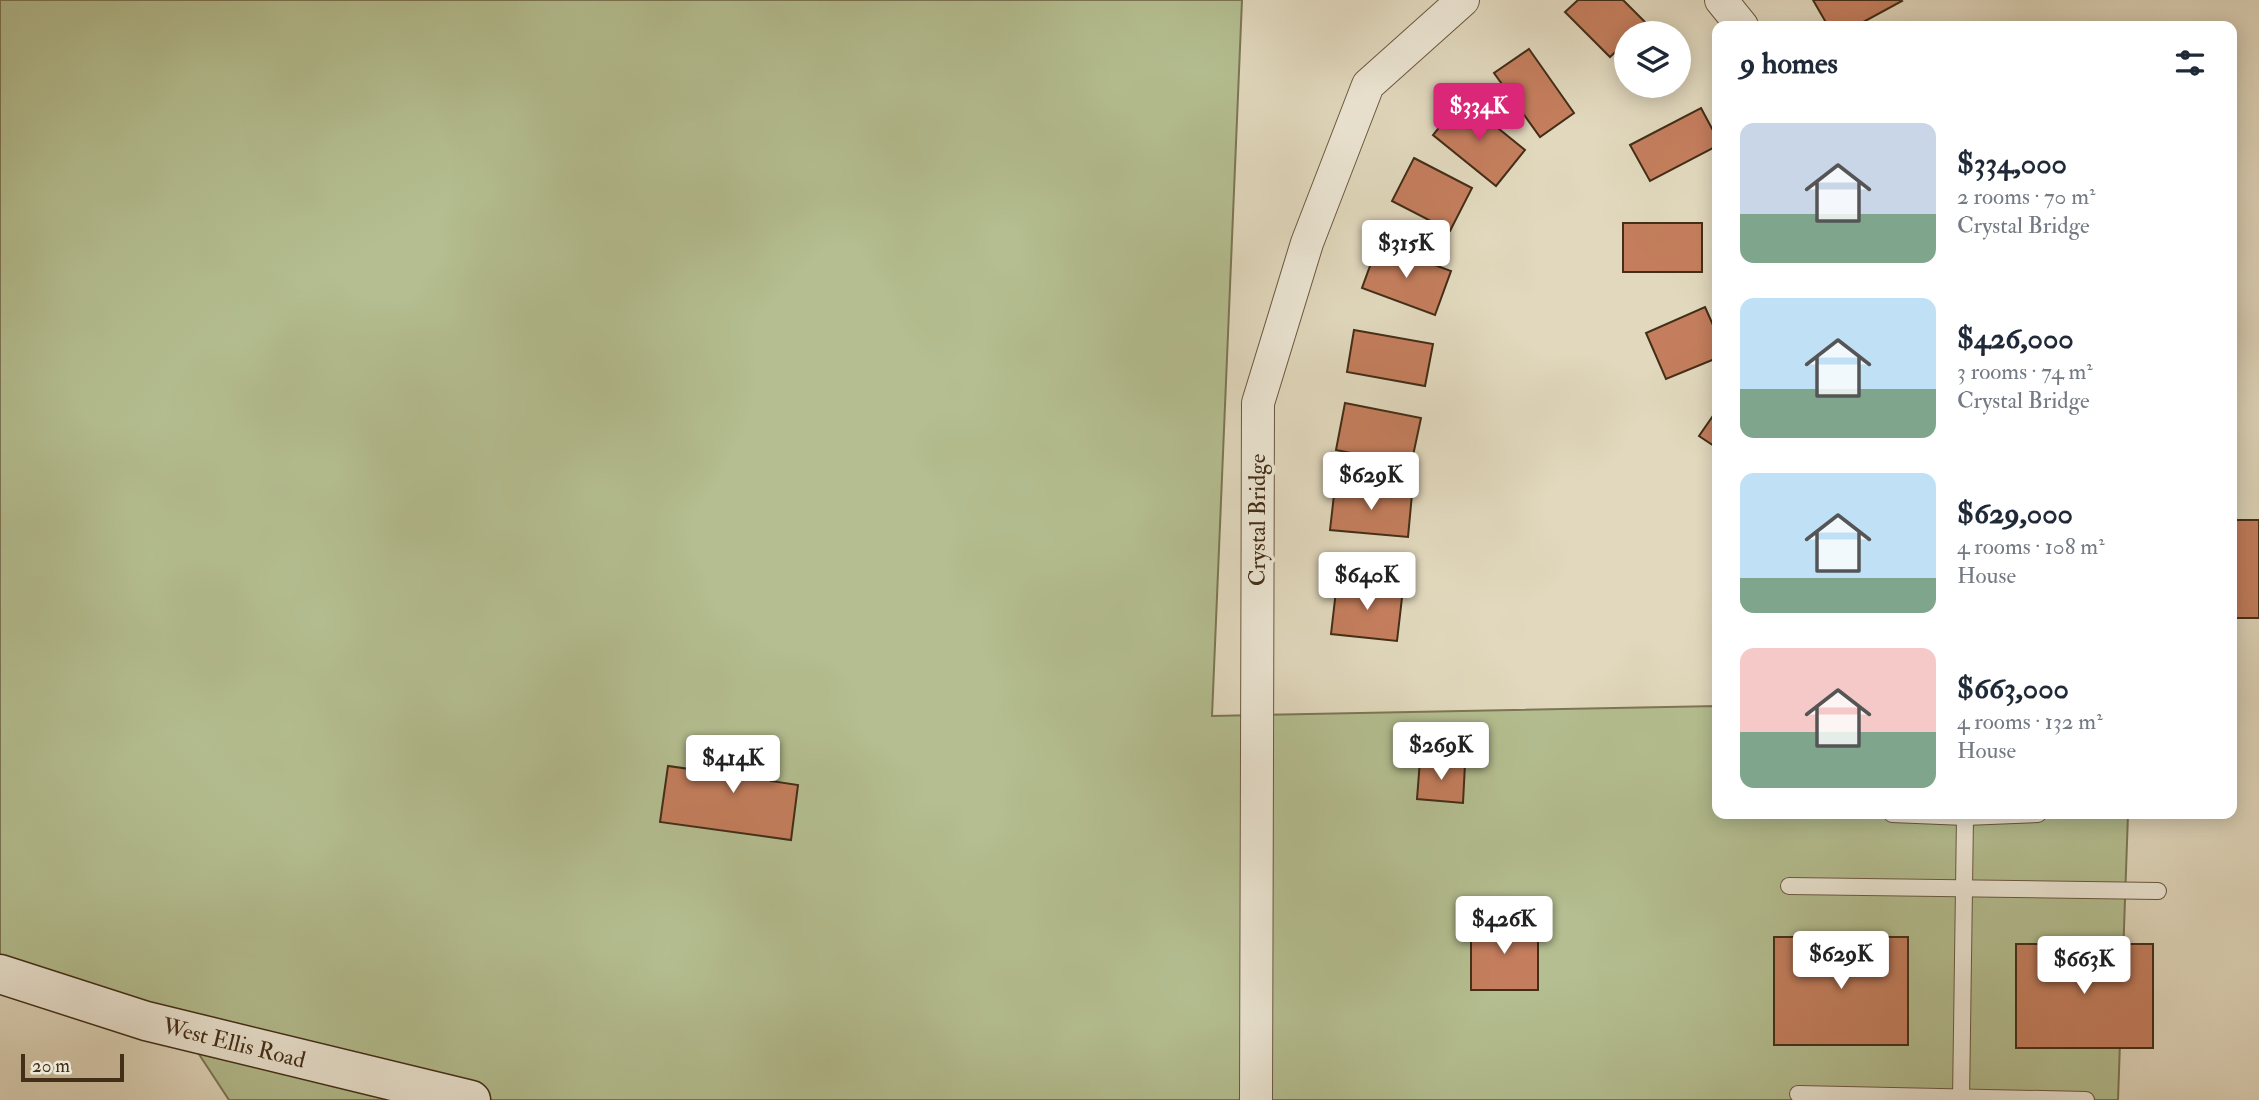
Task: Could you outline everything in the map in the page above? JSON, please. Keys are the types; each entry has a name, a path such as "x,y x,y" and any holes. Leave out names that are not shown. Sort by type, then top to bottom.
{"street":[{"name":"Crystal Bridge","path":"1256,1100 1258,403 1307,243 1368,85 1463,0"},
{"path":"1721,0 1738,21"},
{"name":"West Ellis Road","path":"0,974 146,1021 471,1100"}],"lane":[{"path":"1961,1099 1965,819"},
{"path":"1789,886 2158,891"},
{"path":"1798,1094 2086,1100"}],"green space":[{"path":"0,0 1242,0 1212,716 1712,706 1712,819 2128,819 2118,1100 229,1100 189,1039 0,956"}],"building":[{"path":"1578,0 1623,0 1644,21 1614,21 1614,53 1610,57 1565,12"},
{"path":"1813,0 1902,1 1865,21 1825,21"},
{"path":"1529,49 1574,113 1540,137 1494,73"},
{"path":"1462,99 1525,150 1496,186 1433,135"},
{"path":"1701,108 1712,129 1712,149 1650,181 1630,145"},
{"path":"1414,158 1472,188 1450,231 1392,201"},
{"path":"1623,223 1702,223 1702,272 1623,272"},
{"path":"1378,244 1451,271 1435,315 1362,288"},
{"path":"1705,307 1712,323 1712,360 1666,379 1646,333"},
{"path":"1354,330 1433,344 1425,386 1347,372"},
{"path":"1345,403 1421,418 1411,465 1336,450"},
{"path":"1712,417 1712,445 1699,436"},
{"path":"1335,486 1412,494 1408,537 1330,530"},
{"path":"2237,520 2259,520 2259,618 2237,618"},
{"path":"1337,582 1403,589 1397,641 1331,634"},
{"path":"729,739 776,746 771,781 798,785 791,840 660,822 668,766 725,774"},
{"path":"1420,760 1465,764 1463,803 1417,799"},
{"path":"1471,922 1538,922 1538,990 1471,990"},
{"path":"1774,937 1908,937 1908,1045 1774,1045"},
{"path":"2016,944 2153,944 2153,1048 2016,1048"}]}
